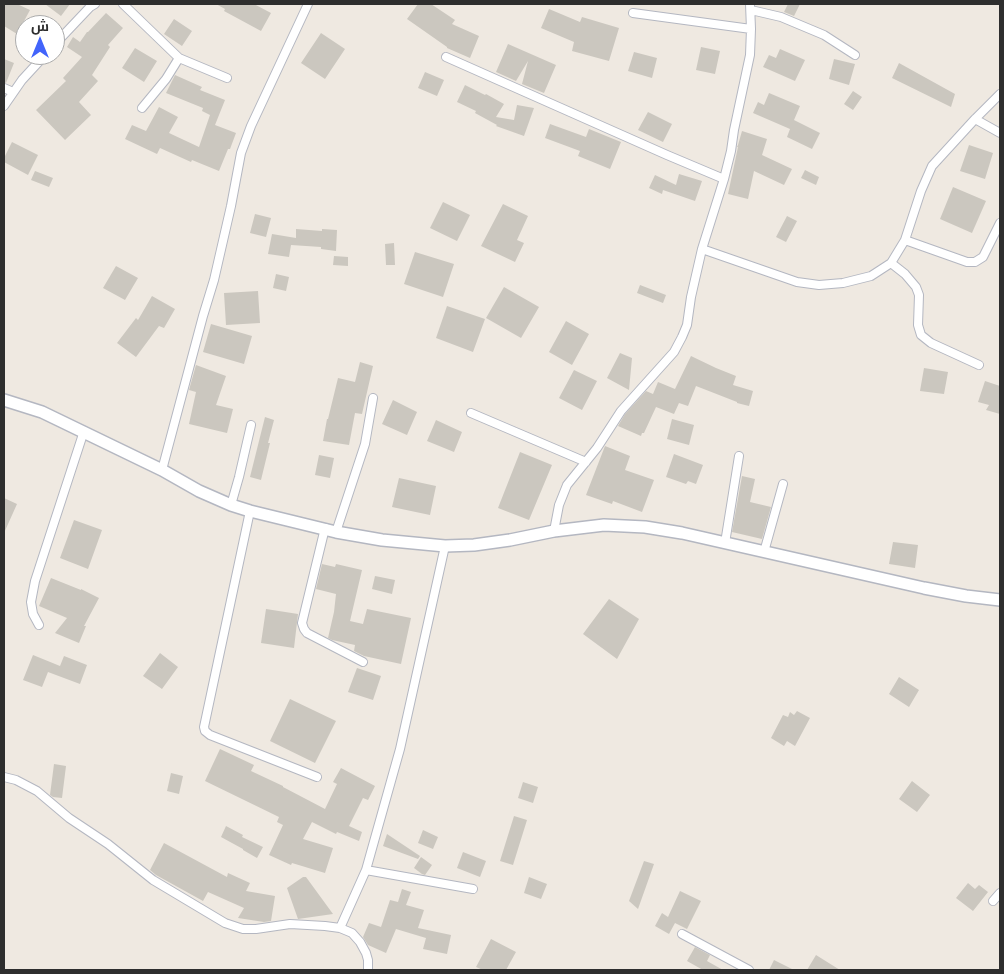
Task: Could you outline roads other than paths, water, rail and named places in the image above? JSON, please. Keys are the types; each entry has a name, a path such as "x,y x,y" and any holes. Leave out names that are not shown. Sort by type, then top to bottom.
{"street":[{"path":"65,33 95,4"},
{"path":"123,4 179,58 227,78"},
{"path":"162,470 214,280 241,153 304,5"},
{"path":"554,531 559,505 567,485 597,448 621,411 674,352 687,325 702,249 731,150 750,55 750,7 824,35 855,55"},
{"path":"633,13 751,29"},
{"path":"142,108 166,79 179,58"},
{"path":"446,58 724,179"},
{"path":"4,106 22,80 36,65"},
{"path":"4,88 13,92"},
{"path":"702,249 797,282 818,285 842,283 871,276 891,263 906,240 921,191 932,166 974,119 1000,94"},
{"path":"974,119 1000,133"},
{"path":"906,240 966,262 975,262 983,257 1000,223"},
{"path":"891,263 906,274 916,287 919,295 918,325 921,335 931,343 979,365"},
{"path":"336,532 365,444 373,398"},
{"path":"4,400 42,412 84,431 162,470 199,491 230,505 336,532 382,540 445,546 474,545 554,531 604,525 645,527 682,533 924,588 1000,600"},
{"path":"471,412 586,462"},
{"path":"230,505 239,477 251,425"},
{"path":"39,625 33,614 31,602 35,581 84,431"},
{"path":"725,543 739,456"},
{"path":"764,552 782,484"},
{"path":"250,511 204,726 205,731 210,735 317,777"},
{"path":"325,528 302,623 307,633 363,662"},
{"path":"340,928 366,870 400,749 445,546"},
{"path":"4,777 16,780 37,791 68,818 108,844 153,880 225,923 243,930 256,930 290,924 340,928 352,934 360,942 366,953 369,970"},
{"path":"366,870 473,889"},
{"path":"993,901 1000,893"},
{"path":"682,934 749,970"}]}
